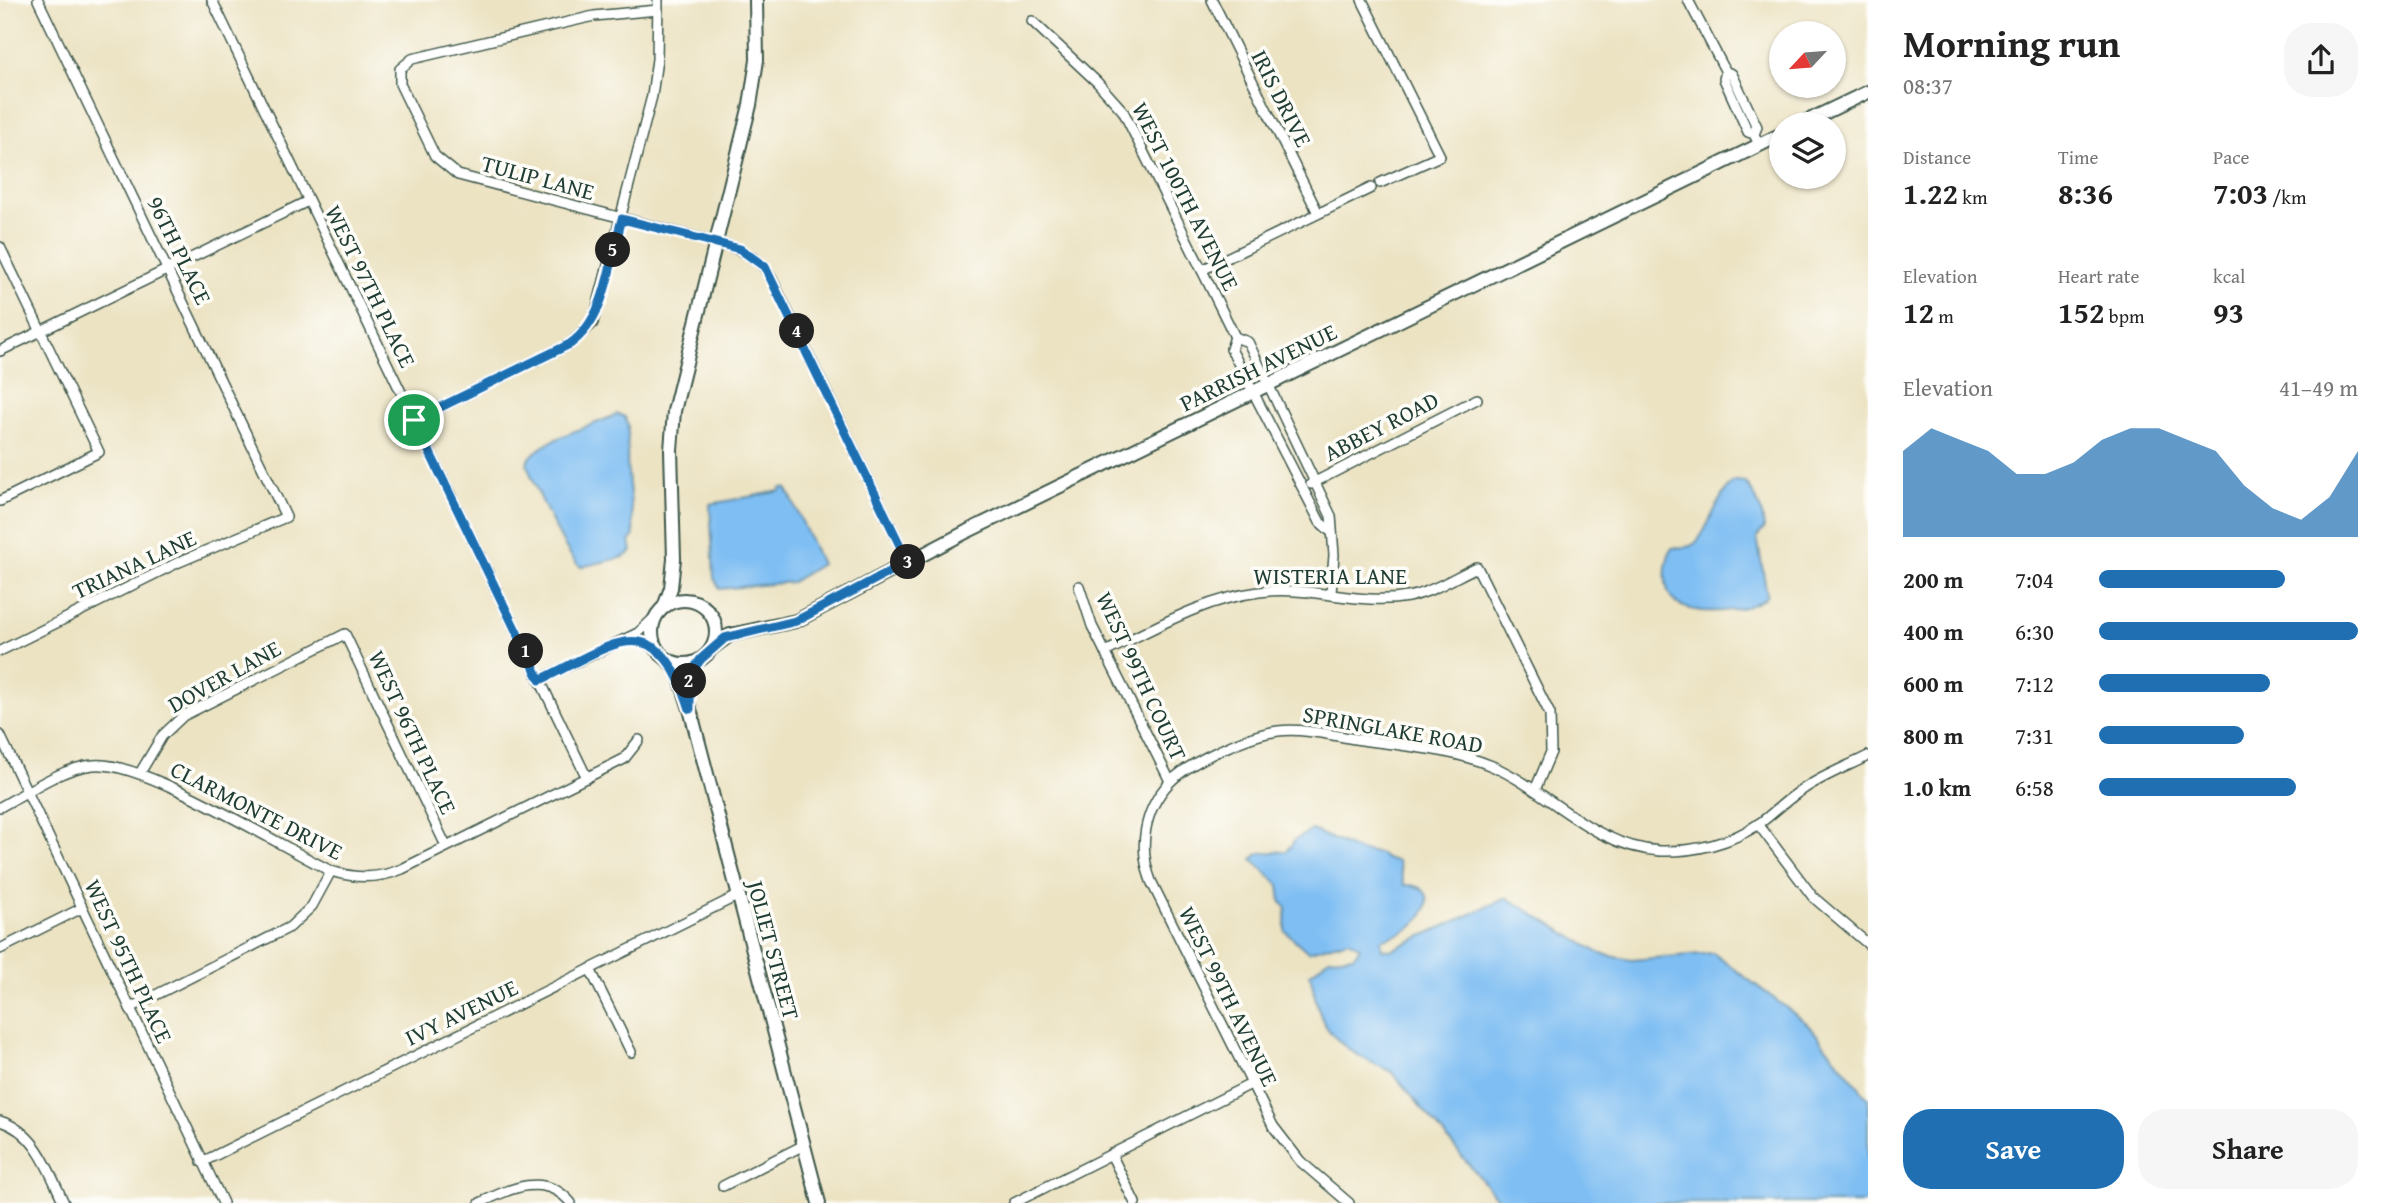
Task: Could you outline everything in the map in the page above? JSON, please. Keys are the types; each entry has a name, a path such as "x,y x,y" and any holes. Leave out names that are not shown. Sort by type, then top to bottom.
{"street":[{"name":"96TH PLACE","path":"38,0 286,517"},
{"name":"WEST 97TH PLACE","path":"212,0 587,778"},
{"path":"663,655 652,632 670,593 674,559 672,422 750,105 757,60 756,0"},
{"name":"IRIS DRIVE","path":"1212,0 1318,214"},
{"path":"1362,0 1440,156 1380,183"},
{"path":"1688,0 1726,72 1732,74 1757,127 1756,139"},
{"path":"414,420 570,344 583,335 598,308 652,96 658,5"},
{"name":"TULIP LANE","path":"658,5 594,16 412,59 400,69 400,84 435,156 452,171 748,253 769,273 908,562"},
{"name":"WEST 100TH AVENUE","path":"1032,21 1097,82 1123,111 1235,337 1248,342 1260,388 1320,522 1330,531"},
{"path":"1826,112 1868,92"},
{"name":"PARRISH AVENUE","path":"701,659 725,638 796,621 908,562 1756,139 1769,136"},
{"path":"1202,270 1371,188"},
{"path":"0,351 308,201"},
{"path":"0,247 99,452 0,501"},
{"name":"WEST 100TH AVENUE","path":"1235,337 1231,349 1260,388 1331,516 1330,531 1334,555 1331,593"},
{"name":"ABBEY ROAD","path":"1303,487 1477,399"},
{"name":"TRIANA LANE","path":"0,651 178,562 286,517"},
{"path":"674,559 682,588 726,626 752,631"},
{"name":"WISTERIA LANE","path":"1105,652 1185,613 1224,598 1275,590 1378,599 1410,597 1477,566 1550,714 1551,752 1535,790"},
{"name":"WEST 99TH COURT","path":"1079,586 1088,616 1170,781"},
{"path":"540,680 642,630 660,612 682,600 699,603"},
{"path":"710,613 716,633 712,648"},
{"name":"DOVER LANE","path":"140,773 162,736 183,716 345,634"},
{"name":"WEST 96TH PLACE","path":"345,634 446,846"},
{"path":"621,641 642,641 682,664 701,659"},
{"name":"JOLIET STREET","path":"663,655 678,672 690,709 819,1203"},
{"name":"JOLIET STREET","path":"690,709 690,677 701,659"},
{"name":"SPRINGLAKE ROAD","path":"1170,781 1195,765 1249,738 1288,730 1456,755 1492,766 1535,790 1598,833 1647,849 1691,849 1711,845 1758,824 1807,786 1868,756"},
{"name":"WEST 95TH PLACE","path":"0,735 223,1203"},
{"name":"CLARMONTE DRIVE","path":"0,807 85,766 114,764 140,773 331,871 355,877 385,875 587,778 629,755 639,740"},
{"name":"WEST 99TH AVENUE","path":"1170,781 1148,818 1145,862 1163,906 1251,1084 1286,1144 1343,1201"},
{"path":"1758,824 1813,897 1868,944"},
{"path":"130,1008 290,927 312,906 331,871"},
{"name":"IVY AVENUE","path":"202,1162 737,896"},
{"path":"0,949 82,908"},
{"path":"590,969 631,1052"},
{"path":"1014,1203 1251,1084"},
{"path":"0,1121 23,1133 35,1146 64,1203"},
{"path":"723,1186 804,1145"},
{"path":"1111,1154 1135,1203"},
{"path":"480,1203 511,1188 538,1185 553,1188 571,1203"}],"water":[{"path":"618,414 625,417 628,426 627,463 634,535 630,541 632,551 624,557 581,567 560,536 527,463 542,447 554,440"},
{"path":"1734,481 1745,482 1756,498 1760,510 1764,529 1757,537 1767,595 1760,601 1738,609 1711,611 1687,608 1678,604 1669,593 1666,569 1669,554 1672,548 1688,547 1696,542 1722,496"},
{"path":"781,488 786,488 790,495 821,564 792,582 720,589 714,578 710,504 780,491"},
{"path":"1312,830 1359,851 1379,853 1386,859 1398,861 1404,885 1415,886 1427,895 1421,917 1407,930 1381,940 1382,949 1391,950 1507,898 1601,954 1631,960 1713,953 1808,1024 1868,1098 1868,1203 1501,1203 1391,1071 1345,1046 1324,1023 1310,974 1329,958 1354,956 1360,947 1348,940 1308,952 1285,931 1286,907 1281,902 1279,885 1252,859 1260,853 1287,851 1295,840"}],"route":[{"path":"622,219 740,249 761,263 769,273 908,562 796,621 770,630 730,635 720,640 690,674 690,709 675,668 659,652 642,641 621,641 540,680 414,420 570,344 583,335 593,323 622,219"}]}
